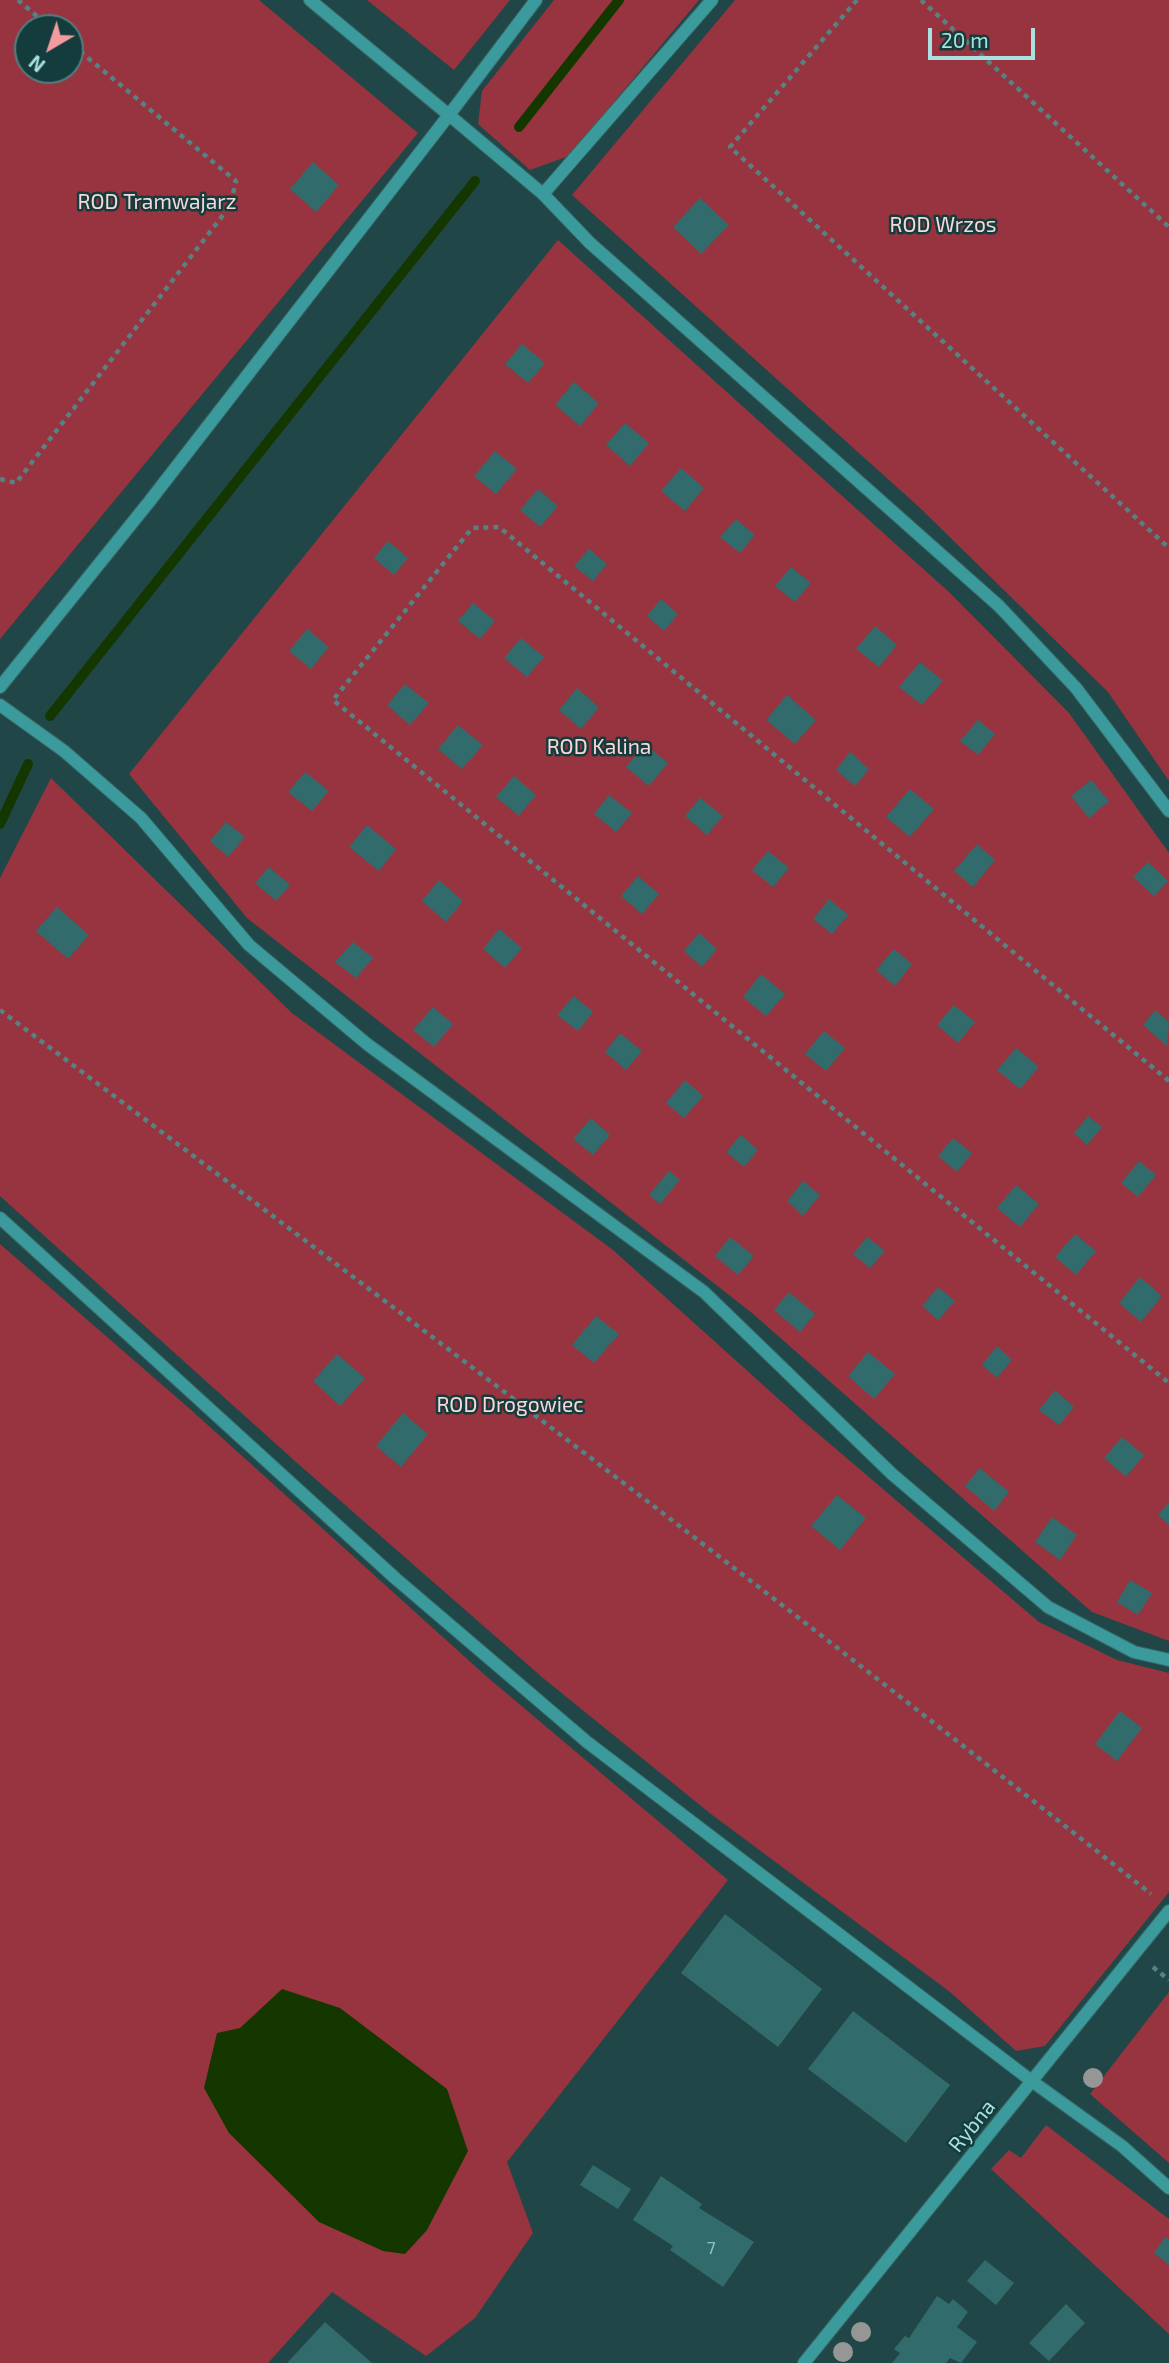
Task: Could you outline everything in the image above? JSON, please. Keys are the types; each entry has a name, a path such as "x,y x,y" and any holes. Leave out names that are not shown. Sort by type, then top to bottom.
{"street":[{"path":"310,0 543,194 590,243 999,606 1076,688 1169,811"},
{"path":"0,687 149,502 536,0"},
{"path":"543,194 712,0"},
{"path":"0,705 64,751 141,818 248,945 366,1044 704,1292 892,1474 1048,1607 1134,1652 1169,1660"},
{"path":"0,1218 395,1578 587,1742 1033,2082 1122,2146 1169,2188"},
{"name":"Rybna","path":"804,2363 1169,1912"}],"path":[{"path":"18,0 34,14"},
{"path":"857,0 730,147 1169,548"},
{"path":"921,0 1169,227"},
{"path":"0,479 16,483 230,206 236,181 84,55"},
{"path":"1169,1082 499,527 472,528 333,701 1169,1383"},
{"path":"0,1010 625,1482 919,1709 1159,1900"}],"green space":[{"name":"ROD Tramwajarz","path":"0,0 259,0 418,133 0,639"},
{"path":"367,0 510,0 454,70"},
{"path":"554,0 699,0 569,156 530,170 478,124 482,91"},
{"name":"ROD Wrzos","path":"735,0 1169,0 1169,781 1108,692 919,507 572,195"},
{"name":"ROD Kalina","path":"558,240 950,593 1069,713 1169,853 1169,1641 1092,1612 752,1313 247,918 129,774"},
{"name":"ROD Drogowiec","path":"51,778 292,1013 613,1250 802,1420 1039,1622 1117,1660 1169,1673 1169,1892 1045,2046 1016,2051 950,1992 711,1814 543,1678 296,1462 0,1196 0,878"},
{"path":"0,1244 190,1409 486,1676 728,1880 507,2162 533,2233 475,2318 426,2356 332,2292 268,2363 0,2363"},
{"path":"1169,1992 1169,2163 1090,2094"},
{"path":"1046,2125 1169,2219 1169,2334 991,2169 1009,2150 1021,2158"}],"shaded area":[{"path":"282,1989 340,2008 447,2089 468,2151 427,2230 405,2254 383,2251 319,2222 229,2133 204,2088 217,2033 240,2028"}],"building":[{"path":"313,162 339,185 316,212 290,189"},
{"path":"700,198 729,225 701,254 673,227"},
{"path":"522,344 545,363 528,383 505,364"},
{"path":"574,382 599,403 580,426 555,405"},
{"path":"625,423 649,443 630,466 606,445"},
{"path":"495,451 517,469 496,494 474,476"},
{"path":"681,468 704,488 685,511 661,491"},
{"path":"538,489 558,506 540,527 520,510"},
{"path":"736,519 755,535 740,553 720,537"},
{"path":"388,541 408,558 394,575 374,558"},
{"path":"589,549 607,564 593,581 574,566"},
{"path":"791,567 811,583 795,602 775,586"},
{"path":"661,599 678,614 664,631 647,616"},
{"path":"473,603 495,621 480,639 458,621"},
{"path":"875,626 897,645 879,667 856,649"},
{"path":"307,629 329,647 311,669 289,651"},
{"path":"521,638 544,657 527,677 504,658"},
{"path":"920,662 943,681 922,705 899,687"},
{"path":"405,684 429,703 410,725 387,705"},
{"path":"577,688 599,707 581,729 559,710"},
{"path":"787,695 816,720 795,744 766,720"},
{"path":"978,720 995,734 978,755 960,741"},
{"path":"458,725 483,745 462,769 438,749"},
{"path":"645,744 668,763 649,786 626,767"},
{"path":"850,752 869,769 855,786 836,770"},
{"path":"305,772 329,791 312,811 288,792"},
{"path":"514,776 536,795 519,816 496,797"},
{"path":"1091,780 1109,801 1089,818 1071,796"},
{"path":"910,789 934,809 910,837 886,817"},
{"path":"609,795 632,813 616,832 594,814"},
{"path":"700,798 723,816 707,835 685,816"},
{"path":"226,822 245,837 228,857 210,841"},
{"path":"367,825 396,849 379,871 349,847"},
{"path":"977,844 995,860 973,887 954,871"},
{"path":"768,851 789,868 773,887 752,870"},
{"path":"1148,862 1168,881 1154,896 1133,877"},
{"path":"269,867 290,885 276,901 255,883"},
{"path":"638,876 659,894 642,914 621,896"},
{"path":"439,880 463,901 446,922 422,901"},
{"path":"829,899 848,915 832,934 813,919"},
{"path":"57,907 89,935 68,959 36,931"},
{"path":"499,929 522,948 505,968 483,949"},
{"path":"699,933 717,949 702,967 684,951"},
{"path":"353,942 373,958 356,978 335,962"},
{"path":"894,949 912,964 895,986 876,970"},
{"path":"761,974 785,994 766,1016 743,997"},
{"path":"574,996 593,1012 578,1031 557,1015"},
{"path":"954,1005 975,1022 958,1043 937,1025"},
{"path":"433,1007 453,1024 434,1047 413,1030"},
{"path":"1155,1010 1169,1022 1167,1046 1143,1025"},
{"path":"824,1031 845,1048 826,1071 805,1054"},
{"path":"620,1033 642,1051 626,1070 605,1052"},
{"path":"1016,1048 1039,1067 1020,1089 997,1070"},
{"path":"685,1080 703,1096 684,1118 666,1103"},
{"path":"1088,1116 1102,1127 1087,1145 1074,1133"},
{"path":"591,1118 610,1135 593,1155 573,1139"},
{"path":"741,1135 758,1150 744,1167 726,1152"},
{"path":"953,1138 972,1153 957,1172 938,1156"},
{"path":"1139,1161 1156,1175 1138,1197 1121,1183"},
{"path":"669,1171 680,1180 660,1204 649,1195"},
{"path":"803,1181 820,1195 803,1216 787,1201"},
{"path":"1016,1185 1039,1204 1020,1227 997,1208"},
{"path":"1075,1234 1096,1251 1076,1275 1055,1257"},
{"path":"730,1237 754,1256 738,1275 715,1256"},
{"path":"867,1237 885,1251 870,1268 853,1254"},
{"path":"1140,1277 1162,1296 1141,1322 1119,1303"},
{"path":"938,1287 955,1301 938,1320 922,1306"},
{"path":"789,1292 815,1314 800,1332 774,1310"},
{"path":"596,1316 619,1334 594,1363 572,1345"},
{"path":"997,1346 1012,1360 997,1378 982,1365"},
{"path":"868,1352 895,1374 874,1399 848,1376"},
{"path":"337,1354 365,1378 340,1406 313,1381"},
{"path":"1055,1390 1074,1407 1059,1425 1039,1410"},
{"path":"403,1413 428,1434 401,1467 376,1446"},
{"path":"1122,1437 1144,1455 1126,1477 1104,1458"},
{"path":"980,1468 1009,1492 994,1511 965,1486"},
{"path":"837,1495 866,1518 840,1550 811,1526"},
{"path":"1169,1502 1169,1525 1158,1515"},
{"path":"1052,1517 1077,1535 1060,1560 1035,1542"},
{"path":"1130,1580 1152,1593 1138,1615 1117,1602"},
{"path":"1120,1711 1142,1728 1117,1761 1095,1744"},
{"path":"725,1914 822,1989 778,2047 681,1973"},
{"path":"853,2011 950,2085 906,2143 808,2069"},
{"path":"593,2165 631,2189 618,2209 580,2185"},
{"path":"661,2176 702,2204 699,2208 754,2242 723,2287 670,2250 673,2246 633,2220"},
{"path":"1165,2237 1169,2240 1169,2265 1154,2253"},
{"path":"985,2260 1014,2283 996,2305 967,2281"},
{"path":"937,2296 949,2304 953,2299 968,2312 957,2327 977,2342 961,2363 950,2358 946,2363 892,2363 900,2353 894,2349 905,2336 909,2338"},
{"path":"1066,2304 1085,2323 1049,2361 1029,2343"},
{"path":"325,2322 372,2363 287,2363"}],"waterway":[{"path":"519,127 619,0"},
{"path":"50,716 475,181"},
{"path":"0,824 28,764"}]}
